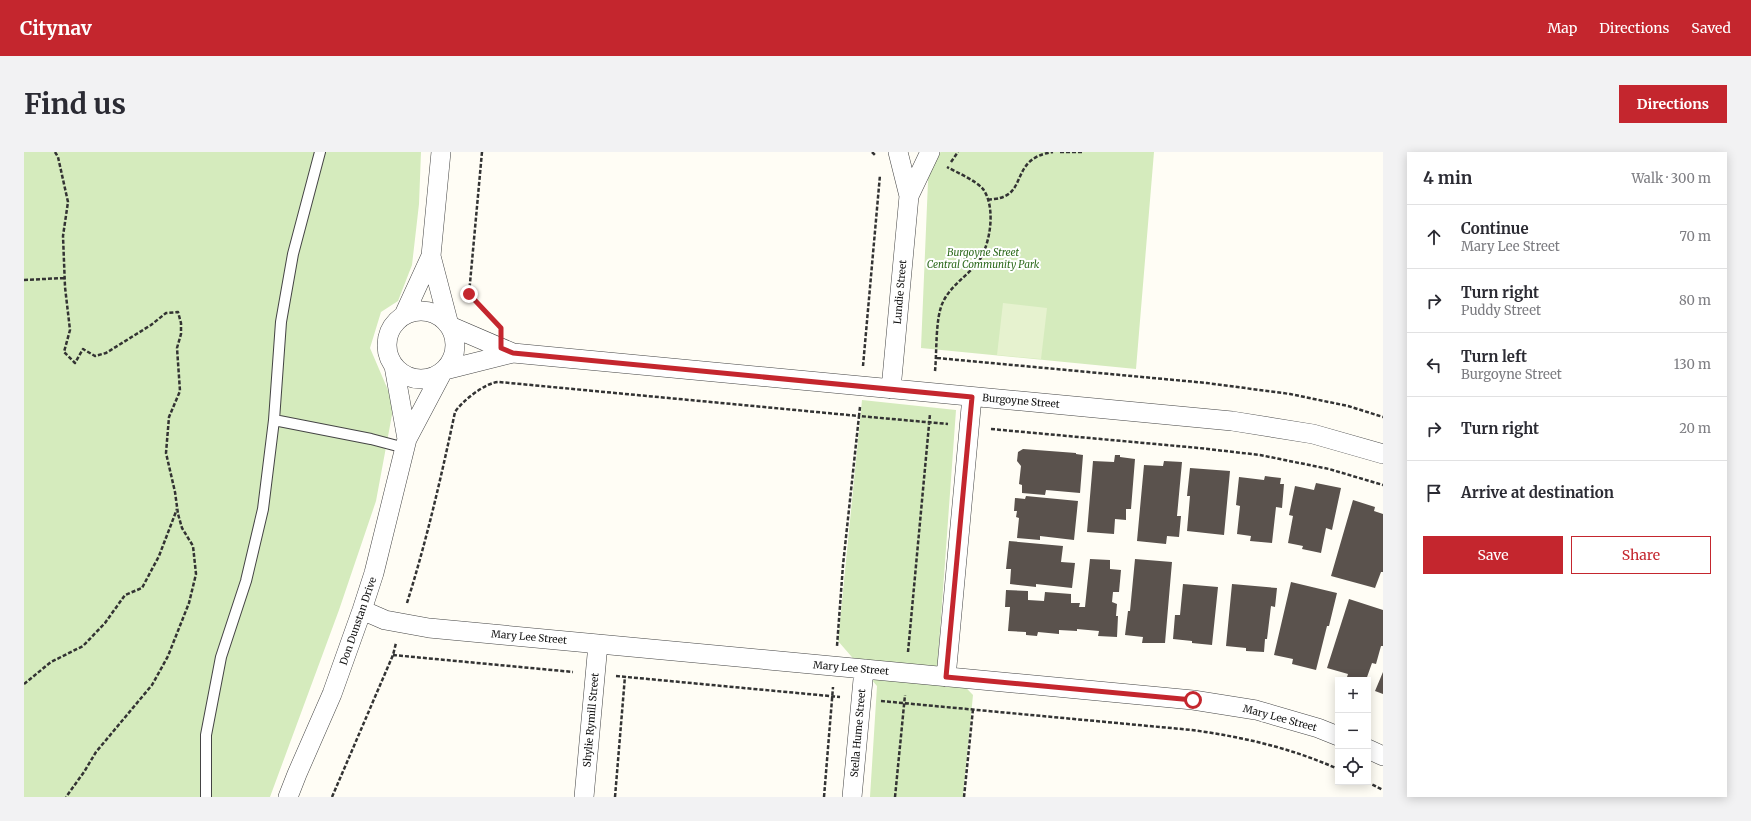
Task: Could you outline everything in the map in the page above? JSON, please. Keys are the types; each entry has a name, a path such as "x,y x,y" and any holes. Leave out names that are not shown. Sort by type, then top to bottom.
{"street":[{"path":"431,256 456,344 450,363 444,371 423,379 412,378 402,373 394,366 387,348 388,339 391,329 404,315 431,256 441,152"},
{"name":"Lundie Street","path":"891,389 909,196 899,154"},
{"name":"Lundie Street","path":"909,196 929,155"},
{"path":"404,315 423,311 433,313 442,317 450,325"},
{"name":"Burgoyne Street","path":"450,325 505,353 1232,421 1313,434 1383,454"},
{"name":"Burgoyne Street","path":"444,371 505,353"},
{"name":"Don Dunstan Drive","path":"394,366 406,443"},
{"name":"Don Dunstan Drive","path":"288,797 332,694 362,610 374,573 406,443 444,371"},
{"path":"946,677 972,397"},
{"name":"Mary Lee Street","path":"362,610 385,620 401,624 437,629 1207,702 1256,710 1318,728 1335,735"},
{"name":"Shylie Rymill Street","path":"584,797 598,644"},
{"name":"Stella Hume Street","path":"852,797 864,669"},
{"path":"1371,750 1383,756"}],"lane":[{"path":"206,797 206,735 221,657 246,581 263,509 274,420 281,322 293,254 320,152"},
{"path":"274,420 371,439 406,443"}],"path":[{"path":"55,152 58,157 68,202 63,236 64,278 70,330 64,352 75,363 83,349 95,356 106,353 151,325 166,313 178,312 181,323 181,334 177,348 180,391 169,417 166,453 182,528 194,546 196,574 189,603 168,656 152,685 96,752 66,797"},
{"path":"482,152 469,294 501,328 505,353 499,382"},
{"path":"872,152 876,157 899,154"},
{"path":"947,167 958,152"},
{"path":"988,200 1001,198 1010,194 1016,187 1023,169 1028,162 1043,154 1053,152"},
{"path":"1060,152 1084,152"},
{"path":"895,797 920,509 937,358 939,320 942,304 957,283 976,265 986,250 991,230 988,200 984,190 929,155"},
{"path":"24,280 64,278"},
{"path":"937,358 1206,383 1290,394 1348,406 1383,417"},
{"path":"332,797 393,655 424,551 455,412 459,405 488,384 499,382 859,416 843,566 824,797"},
{"path":"24,684 52,662 83,646 105,623 125,594 142,588 159,556 177,507"},
{"path":"615,797 626,676"},
{"path":"964,797 973,709"},
{"path":"1371,784 1383,790"}],"green space":[{"path":"24,152 421,152 419,204 412,265 398,301 381,312 370,348 394,404 376,501 339,610 270,797 24,797"},
{"name":"Burgoyne Street Central Community Park","path":"941,152 1154,152 1136,369 921,348 929,158"},
{"path":"1003,303 1047,308 1041,359 997,355"},
{"path":"862,400 956,410 938,659 973,695 963,797 870,797 877,686 838,641"}],"building":[{"path":"1023,449 1076,453 1083,455 1080,493 1046,490 1045,495 1022,493 1022,485 1019,484 1021,466 1017,461 1018,452"},
{"path":"1115,455 1135,459 1131,509 1126,509 1126,520 1115,519 1114,534 1087,532 1093,461 1114,462"},
{"path":"1164,461 1182,462 1177,516 1181,516 1179,537 1167,536 1166,544 1137,541 1144,465 1163,466"},
{"path":"1190,468 1230,471 1224,535 1187,531 1190,496 1187,496"},
{"path":"1265,476 1281,478 1280,484 1284,484 1282,508 1276,507 1272,543 1250,541 1251,536 1237,534 1240,506 1236,505 1239,477 1264,480"},
{"path":"1316,483 1341,488 1332,530 1326,528 1321,553 1302,549 1303,546 1288,543 1293,516 1289,515 1295,486 1314,490"},
{"path":"1026,496 1078,501 1074,540 1040,536 1040,540 1017,538 1019,518 1016,517 1017,511 1014,511 1015,498 1025,499"},
{"path":"1353,500 1375,507 1374,511 1383,514 1383,572 1381,572 1375,588 1331,576"},
{"path":"1009,541 1063,546 1061,562 1075,563 1072,588 1036,584 1036,587 1010,584 1011,569 1006,569"},
{"path":"1090,559 1110,560 1110,569 1121,570 1119,592 1113,592 1112,602 1117,604 1117,637 1098,636 1099,631 1077,629 1077,631 1059,630 1059,634 1038,632 1037,636 1026,635 1026,632 1008,631 1010,607 1005,607 1006,590 1028,591 1028,600 1044,601 1045,592 1071,594 1071,603 1080,603 1079,607 1085,607"},
{"path":"1135,559 1172,562 1165,643 1142,643 1143,637 1125,635 1128,611 1130,611"},
{"path":"1291,582 1337,593 1316,670 1292,664 1293,659 1274,655"},
{"path":"1183,584 1218,587 1212,645 1173,639 1175,615 1180,615"},
{"path":"1232,584 1277,588 1275,607 1271,606 1264,652 1246,651 1246,648 1226,646"},
{"path":"1349,599 1383,610 1383,646 1381,646 1376,664 1372,663 1367,677 1347,677 1348,674 1327,668"},
{"path":"1383,672 1383,694 1375,691"}],"route":[{"path":"469,294 501,328 501,348 513,353 972,397 946,677 1193,700"}]}
